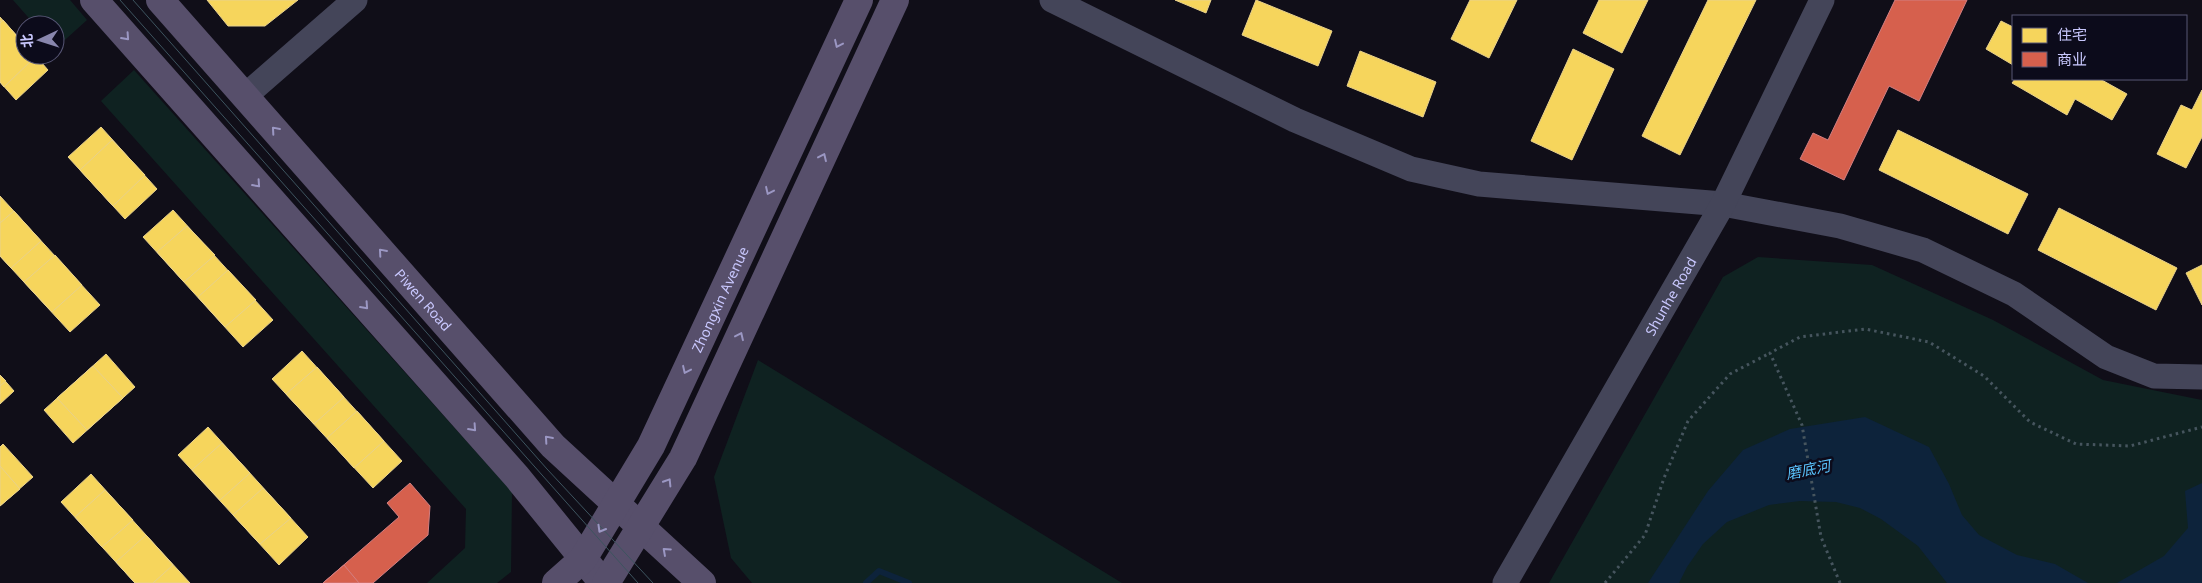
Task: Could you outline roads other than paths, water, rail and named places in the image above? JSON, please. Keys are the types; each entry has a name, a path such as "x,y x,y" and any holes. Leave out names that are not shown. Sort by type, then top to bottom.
{"main road":[{"path":"94,0 517,477 604,583 683,458 895,0"},
{"name":"Piwen Road","path":"160,0 553,446 702,583"},
{"name":"Zhongxin Avenue","path":"556,583 583,559 650,446 859,0"}],"street":[{"path":"245,96 355,0"},
{"path":"1052,0 1295,120 1411,169 1479,184 1723,204 1840,226 1923,250 2014,294 2106,356 2154,376 2202,377"},
{"name":"Shunhe Road","path":"1505,583 1723,204 1822,0"}],"water":[{"path":"1865,417 1929,447 1949,484 1962,515 1979,535 2017,555 2055,564 2088,583 1947,583 1918,546 1881,519 1860,508 1836,502 1800,501 1769,505 1727,522 1703,544 1687,567 1679,583 1648,583 1708,491 1743,450 1790,429"},
{"path":"2202,483 2202,583 2117,583 2164,556 2188,528 2185,491"}],"waterway":[{"name":"磨底河","path":"866,583 879,571 909,583"}],"tram line":[{"path":"120,0 638,583"},
{"path":"133,0 547,469 653,583"}]}
